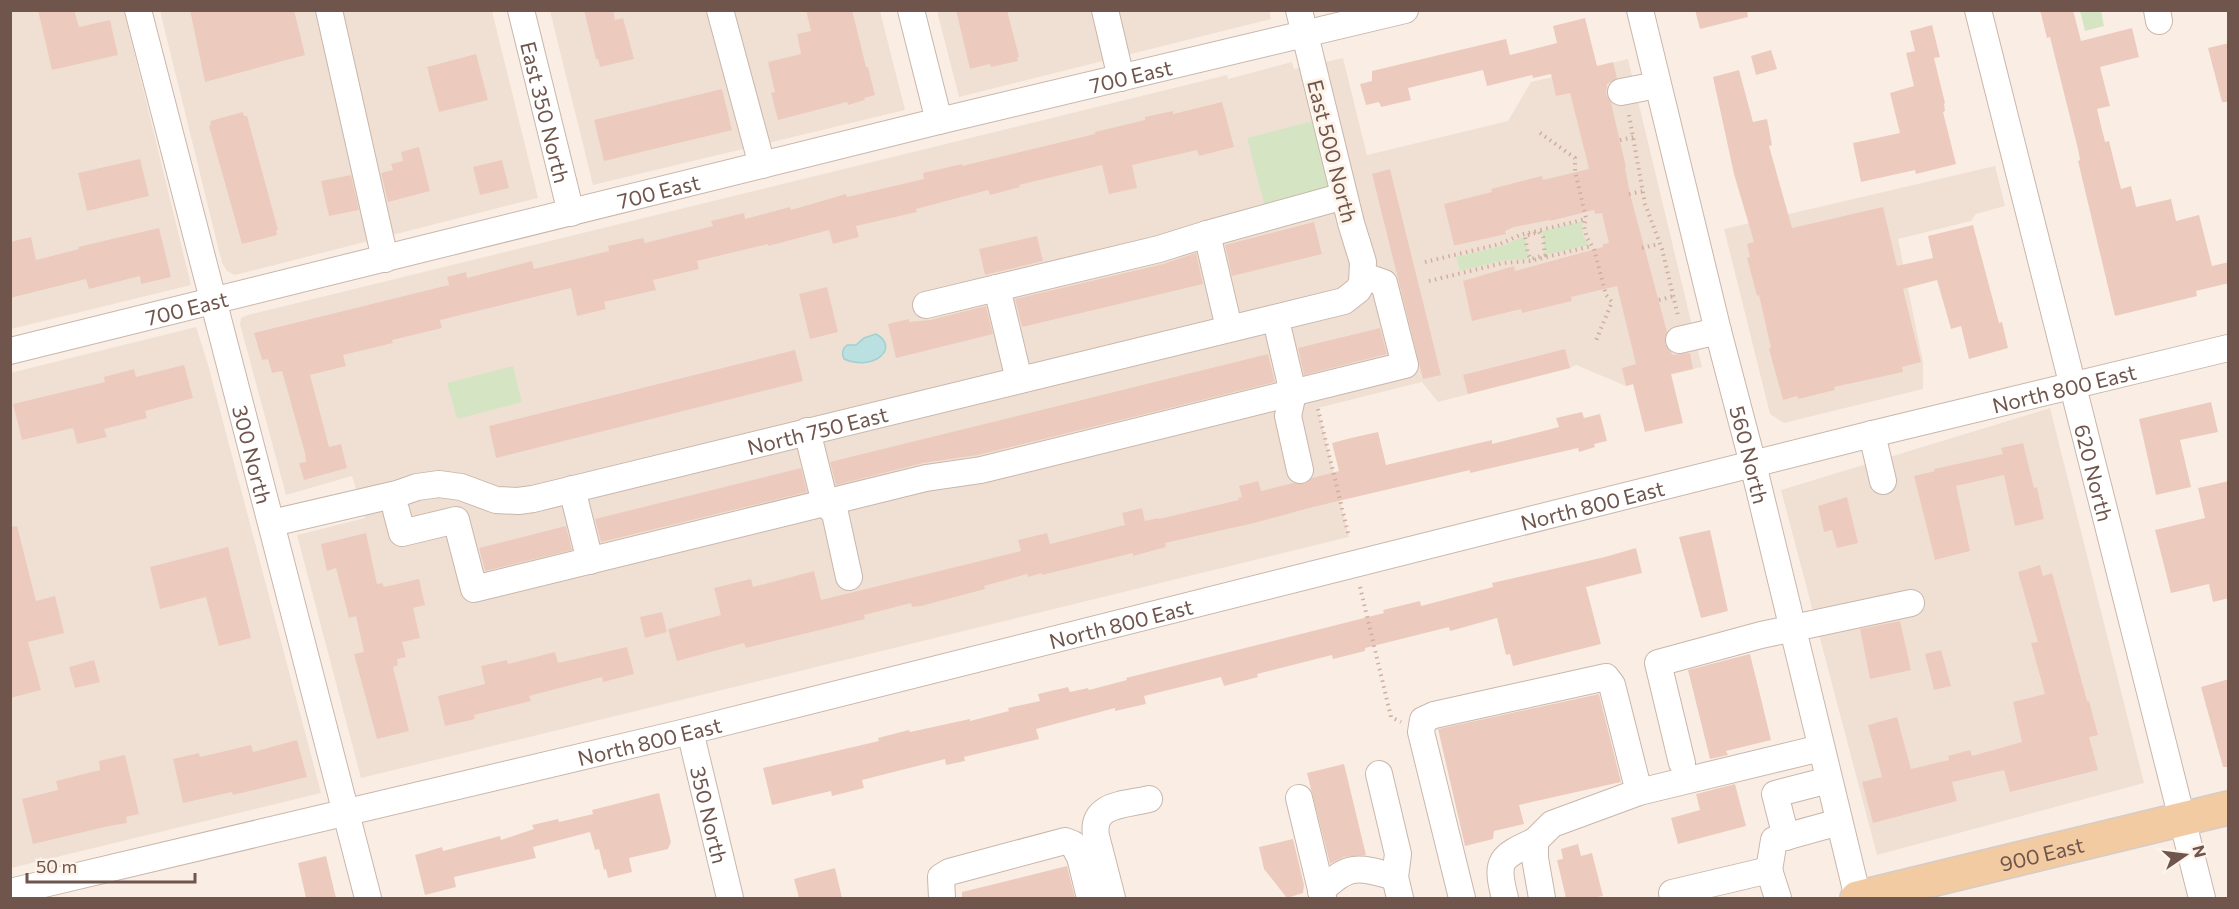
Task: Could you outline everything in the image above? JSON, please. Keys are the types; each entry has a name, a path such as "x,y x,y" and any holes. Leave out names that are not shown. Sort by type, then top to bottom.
{"main road":[{"name":"900 East","path":"1857,898 1924,890 2229,808"}],"street":[{"name":"300 North","path":"138,10 368,898"},
{"path":"329,10 385,259"},
{"name":"East 350 North","path":"521,10 571,213"},
{"path":"720,10 762,165"},
{"path":"911,10 939,121"},
{"path":"1105,10 1121,78"},
{"name":"East 500 North","path":"1299,10 1344,196 1363,261 1361,283"},
{"name":"700 East","path":"10,351 939,121 1405,10"},
{"name":"560 North","path":"1640,10 1718,331 1753,464 1857,898"},
{"name":"620 North","path":"1978,10 2202,898"},
{"path":"1624,91 1657,85"},
{"path":"926,305 1159,249 1344,196"},
{"path":"1207,234 1228,328"},
{"path":"396,510 402,533 456,520 474,589 926,478 981,470 1405,365 1384,283 1361,283"},
{"name":"North 750 East","path":"272,523 439,484 461,487 496,500 518,501 1344,301 1361,283"},
{"path":"997,288 1019,380"},
{"path":"1681,339 1718,331"},
{"path":"1279,333 1303,390"},
{"name":"North 800 East","path":"10,892 690,731 1872,434 2229,348"},
{"path":"1300,470 1288,416 1303,390"},
{"path":"807,431 825,503 835,513 849,577"},
{"path":"1872,434 1883,482"},
{"path":"572,489 590,561"},
{"path":"1682,763 1658,663 1761,635 1911,603"},
{"path":"1462,898 1421,732 1423,720 1434,715 1597,677 1606,677 1612,685 1639,792"},
{"name":"350 North","path":"690,731 730,898"},
{"path":"1504,898 1498,873 1503,862 1511,852 1535,841 1552,824 1639,792 1821,748"},
{"path":"1379,774 1398,854 1398,888"},
{"path":"1786,837 1775,794 1829,780"},
{"path":"1299,798 1322,895"},
{"path":"1112,898 1096,836 1096,818 1103,810 1149,799"},
{"path":"1778,898 1769,870 1774,840 1839,822"},
{"path":"942,898 941,877 950,872 1065,841 1074,844 1080,857 1090,898"},
{"path":"1535,841 1535,858 1542,898"},
{"path":"1322,895 1338,875 1364,868 1398,888"},
{"path":"1674,898 1672,893 1769,870"}],"path":[{"path":"1624,91 1647,212 1674,296 1681,339"},
{"path":"1540,133 1575,158 1575,171 1586,218 1584,226 1587,238 1592,246 1606,295 1612,302 1595,343"},
{"path":"1620,140 1634,137"},
{"path":"1629,194 1644,191"},
{"path":"1425,262 1500,244 1520,235 1532,233 1539,232 1543,237 1545,255 1539,258 1531,259 1525,236 1532,233 1586,218"},
{"path":"1642,248 1659,244"},
{"path":"1429,281 1503,263 1539,258 1592,246"},
{"path":"1659,300 1674,296"},
{"path":"1303,390 1349,537"},
{"path":"1359,586 1391,717 1421,732"}],"shaded area":[{"path":"1269,10 1271,19 959,97 937,11"},
{"path":"10,11 124,11 191,285 11,329"},
{"path":"160,11 492,11 538,198 235,275 227,271 222,263"},
{"path":"550,11 880,11 905,110 593,185"},
{"path":"1343,58 1367,155 1508,121 1531,82 1628,59 1702,367 1626,386 1576,365 1438,402 1422,382 1318,408 1349,537 361,778 297,535 365,518 352,476 286,495 240,324 241,318 1227,75 1228,79 1292,62 1294,69"},
{"path":"1995,166 2005,206 1976,214 1971,221 1898,239 1923,362 1923,389 1784,423 1770,414 1724,229"},
{"path":"196,327 207,361 321,793 11,868 10,373"},
{"path":"2050,408 2144,783 1877,855 1781,490"}],"green space":[{"path":"2080,11 2101,11 2104,26 2085,31"},
{"path":"1313,121 1330,187 1264,204 1247,138"},
{"path":"1583,221 1583,234 1589,245 1545,255 1543,237 1539,232"},
{"path":"1525,236 1531,259 1505,260 1460,271 1456,257 1502,246"},
{"path":"513,366 522,402 457,419 447,383"}],"water":[{"path":"876,334 886,346 880,357 865,363 844,359 842,351 847,345 856,345 864,338"}],"building":[{"path":"38,10 74,10 79,27 110,20 118,55 52,70"},
{"path":"190,10 294,10 305,55 205,82"},
{"path":"584,10 613,10 615,20 623,18 634,59 600,67"},
{"path":"806,10 852,10 875,95 848,105 847,102 778,120 771,93 775,92 768,62 801,54 797,34 811,31"},
{"path":"956,10 1007,10 1019,57 1017,57 1018,61 970,69"},
{"path":"1695,10 1747,10 1748,17 1700,29"},
{"path":"2040,10 2073,10 2081,41 2132,28 2139,57 2100,67 2110,106 2097,109 2105,142 2109,141 2121,189 2131,186 2136,207 2171,199 2176,221 2199,215 2212,266 2229,262 2229,283 2196,291 2197,296 2115,316 2078,161 2080,160 2078,149 2050,37 2047,38"},
{"path":"1585,18 1597,66 1613,62 1617,78 1607,84 1606,94 1611,103 1630,194 1667,332 1665,344 1673,355 1690,353 1693,369 1671,374 1683,423 1645,432 1633,384 1626,386 1622,368 1636,364 1617,286 1571,297 1572,301 1522,313 1521,309 1472,321 1463,281 1514,266 1515,271 1603,247 1603,244 1609,243 1602,213 1595,214 1594,210 1514,227 1505,231 1506,234 1454,245 1444,204 1542,176 1543,180 1589,169 1570,93 1556,96 1551,74 1533,78 1532,75 1487,86 1483,70 1408,88 1411,100 1381,107 1379,102 1366,105 1360,84 1372,81 1372,71 1506,39 1510,55 1557,43 1553,26"},
{"path":"1932,25 1940,57 1934,58 1945,103 1943,112 1956,164 1916,174 1915,170 1861,182 1853,143 1900,133 1890,93 1914,86 1906,53 1915,51 1910,31"},
{"path":"2229,43 2229,102 2222,102 2208,48"},
{"path":"1771,50 1777,69 1756,75 1751,56"},
{"path":"476,54 488,100 439,112 427,67"},
{"path":"1739,70 1753,122 1767,119 1772,145 1769,146 1792,228 1883,207 1897,266 1933,258 1928,236 1973,225 1999,323 2002,322 2008,348 1969,359 1961,326 1951,329 1937,280 1903,289 1921,362 1902,367 1903,372 1834,387 1835,390 1798,399 1797,396 1783,400 1769,349 1771,348 1759,295 1757,296 1747,258 1750,257 1747,244 1754,242 1734,174 1713,77"},
{"path":"722,89 732,130 604,161 594,120"},
{"path":"1222,102 1234,147 1199,156 1197,150 1132,165 1137,188 1109,194 1102,165 1019,185 1020,187 990,195 988,190 916,209 917,212 856,226 859,237 833,244 829,230 697,261 699,269 653,280 656,290 604,302 606,309 577,316 571,288 440,320 442,328 343,355 346,366 310,375 329,447 341,444 347,468 304,480 299,463 306,462 305,453 282,371 272,373 268,359 262,360 254,333 449,285 447,277 466,272 467,278 532,261 534,269 609,251 608,246 643,238 645,243 713,226 711,221 744,213 745,219 790,207 791,210 846,194 847,197 924,179 923,173 1095,134 1095,132 1145,120 1145,117 1173,111 1173,114"},
{"path":"243,112 244,116 247,116 278,230 276,230 277,235 242,244 209,126 210,121"},
{"path":"419,147 430,191 388,202 381,173 393,170 391,164 403,161 401,152"},
{"path":"140,159 149,196 87,211 78,173"},
{"path":"502,160 509,188 480,195 473,167"},
{"path":"1390,169 1441,375 1423,379 1372,174"},
{"path":"351,175 359,210 329,216 321,181"},
{"path":"1314,222 1322,254 1232,276 1225,245"},
{"path":"159,228 171,277 141,284 140,276 89,289 86,279 10,298 10,242 31,237 36,260 79,249 78,247"},
{"path":"1037,236 1043,261 985,275 979,249"},
{"path":"1196,253 1203,284 1022,327 1015,299 1163,264"},
{"path":"827,287 838,332 810,339 799,294"},
{"path":"986,306 993,334 896,358 888,324 909,319 909,322 930,320"},
{"path":"1380,328 1387,354 1304,375 1298,348"},
{"path":"1565,349 1570,368 1468,394 1463,375"},
{"path":"795,350 803,381 496,458 489,426"},
{"path":"1268,354 1275,382 978,455 923,463 836,485 830,462"},
{"path":"184,365 193,398 145,411 147,418 104,429 107,437 77,444 73,428 22,440 13,404 105,382 104,377 134,369 136,377"},
{"path":"2211,402 2218,432 2180,440 2191,487 2156,495 2139,419"},
{"path":"1582,412 1584,418 1600,414 1607,441 1594,444 1595,447 1579,452 1578,448 1470,473 1470,470 1313,507 1165,543 1166,547 1133,556 1133,553 1042,575 1042,573 1028,577 1027,574 984,586 985,589 921,606 912,607 911,603 864,615 865,619 746,648 744,643 677,661 668,629 721,615 714,588 751,579 753,587 814,571 821,600 1021,551 1018,540 1047,533 1050,544 1125,525 1122,513 1142,508 1145,521 1159,519 1239,500 1238,498 1242,497 1239,486 1258,481 1261,491 1293,483 1304,484 1312,478 1339,471 1332,443 1351,438 1378,432 1386,465 1492,440 1492,444 1559,427 1556,418"},
{"path":"2023,443 2044,519 2015,526 2004,475 1956,486 1970,551 1935,560 1914,476 1935,471 1934,469 2003,454 2001,448"},
{"path":"801,468 807,492 601,542 595,519"},
{"path":"2229,481 2229,598 2213,602 2209,584 2171,593 2155,530 2205,518 2198,488"},
{"path":"1847,497 1858,543 1837,548 1832,530 1824,532 1818,506"},
{"path":"17,526 36,601 55,596 64,633 28,642 41,690 10,698 10,527"},
{"path":"566,526 572,550 485,571 479,548"},
{"path":"1710,530 1728,611 1701,618 1679,537"},
{"path":"366,533 377,584 382,583 384,587 419,579 425,605 413,608 420,638 402,642 406,657 397,659 398,665 393,667 409,731 377,739 354,654 364,652 356,616 349,618 336,568 327,571 321,544"},
{"path":"228,547 251,638 219,646 206,597 160,609 150,567"},
{"path":"1636,548 1642,573 1586,587 1601,644 1513,666 1510,654 1506,655 1497,618 1450,631 1449,627 1365,648 1365,651 1333,659 1332,655 1257,674 1258,677 1224,686 1221,677 1144,696 1146,704 1115,711 1115,708 1036,729 1039,739 964,757 965,761 946,765 945,759 862,780 864,788 832,796 831,791 772,805 763,768 879,741 878,738 909,730 910,732 970,719 970,721 1009,711 1008,708 1040,701 1038,694 1068,687 1070,692 1088,688 1089,690 1127,680 1126,678 1384,613 1383,610 1420,601 1421,606 1493,587 1492,583"},
{"path":"2040,565 2043,576 2052,573 2087,701 2089,701 2098,735 2089,737 2098,770 2010,792 2004,770 1952,782 1957,801 1873,823 1862,782 1882,777 1868,725 1897,717 1911,769 1949,760 1948,756 1970,750 1972,756 2022,742 2013,702 2045,694 2031,643 2038,642 2018,572"},
{"path":"662,612 667,632 645,638 640,617"},
{"path":"1900,621 1911,670 1870,679 1860,629"},
{"path":"627,647 634,674 603,682 602,677 529,696 531,701 474,715 475,719 445,726 438,696 485,684 481,666 507,660 508,664 555,652 558,663"},
{"path":"1941,650 1951,686 1934,690 1925,654"},
{"path":"1750,654 1771,740 1726,751 1728,755 1710,759 1688,670"},
{"path":"94,660 100,682 75,688 69,667"},
{"path":"2229,679 2229,767 2223,767 2201,687"},
{"path":"1599,694 1621,782 1519,805 1524,824 1494,831 1493,839 1465,846 1438,729"},
{"path":"297,740 307,777 233,795 232,792 183,803 173,759 199,753 200,757 251,745 253,752"},
{"path":"125,755 139,814 126,817 127,823 33,844 22,799 58,790 56,781 100,770 99,761"},
{"path":"1344,764 1366,855 1344,857 1330,864 1307,773"},
{"path":"1735,784 1746,826 1678,844 1671,818 1700,810 1696,794"},
{"path":"659,793 671,842 668,849 629,858 632,872 608,878 599,849 595,850 590,832 533,847 536,858 454,877 456,887 425,895 415,855 442,847 443,851 500,836 501,840 534,829 532,825 558,819 559,822 593,814 592,810"},
{"path":"1293,839 1304,885 1303,893 1287,898 1264,869 1259,847"},
{"path":"1578,844 1581,856 1592,853 1603,896 1566,898 1557,860 1563,859 1561,849"},
{"path":"326,856 336,898 306,898 298,863"},
{"path":"1067,866 1075,898 962,898 962,892"},
{"path":"835,868 842,898 799,898 794,879"}]}
